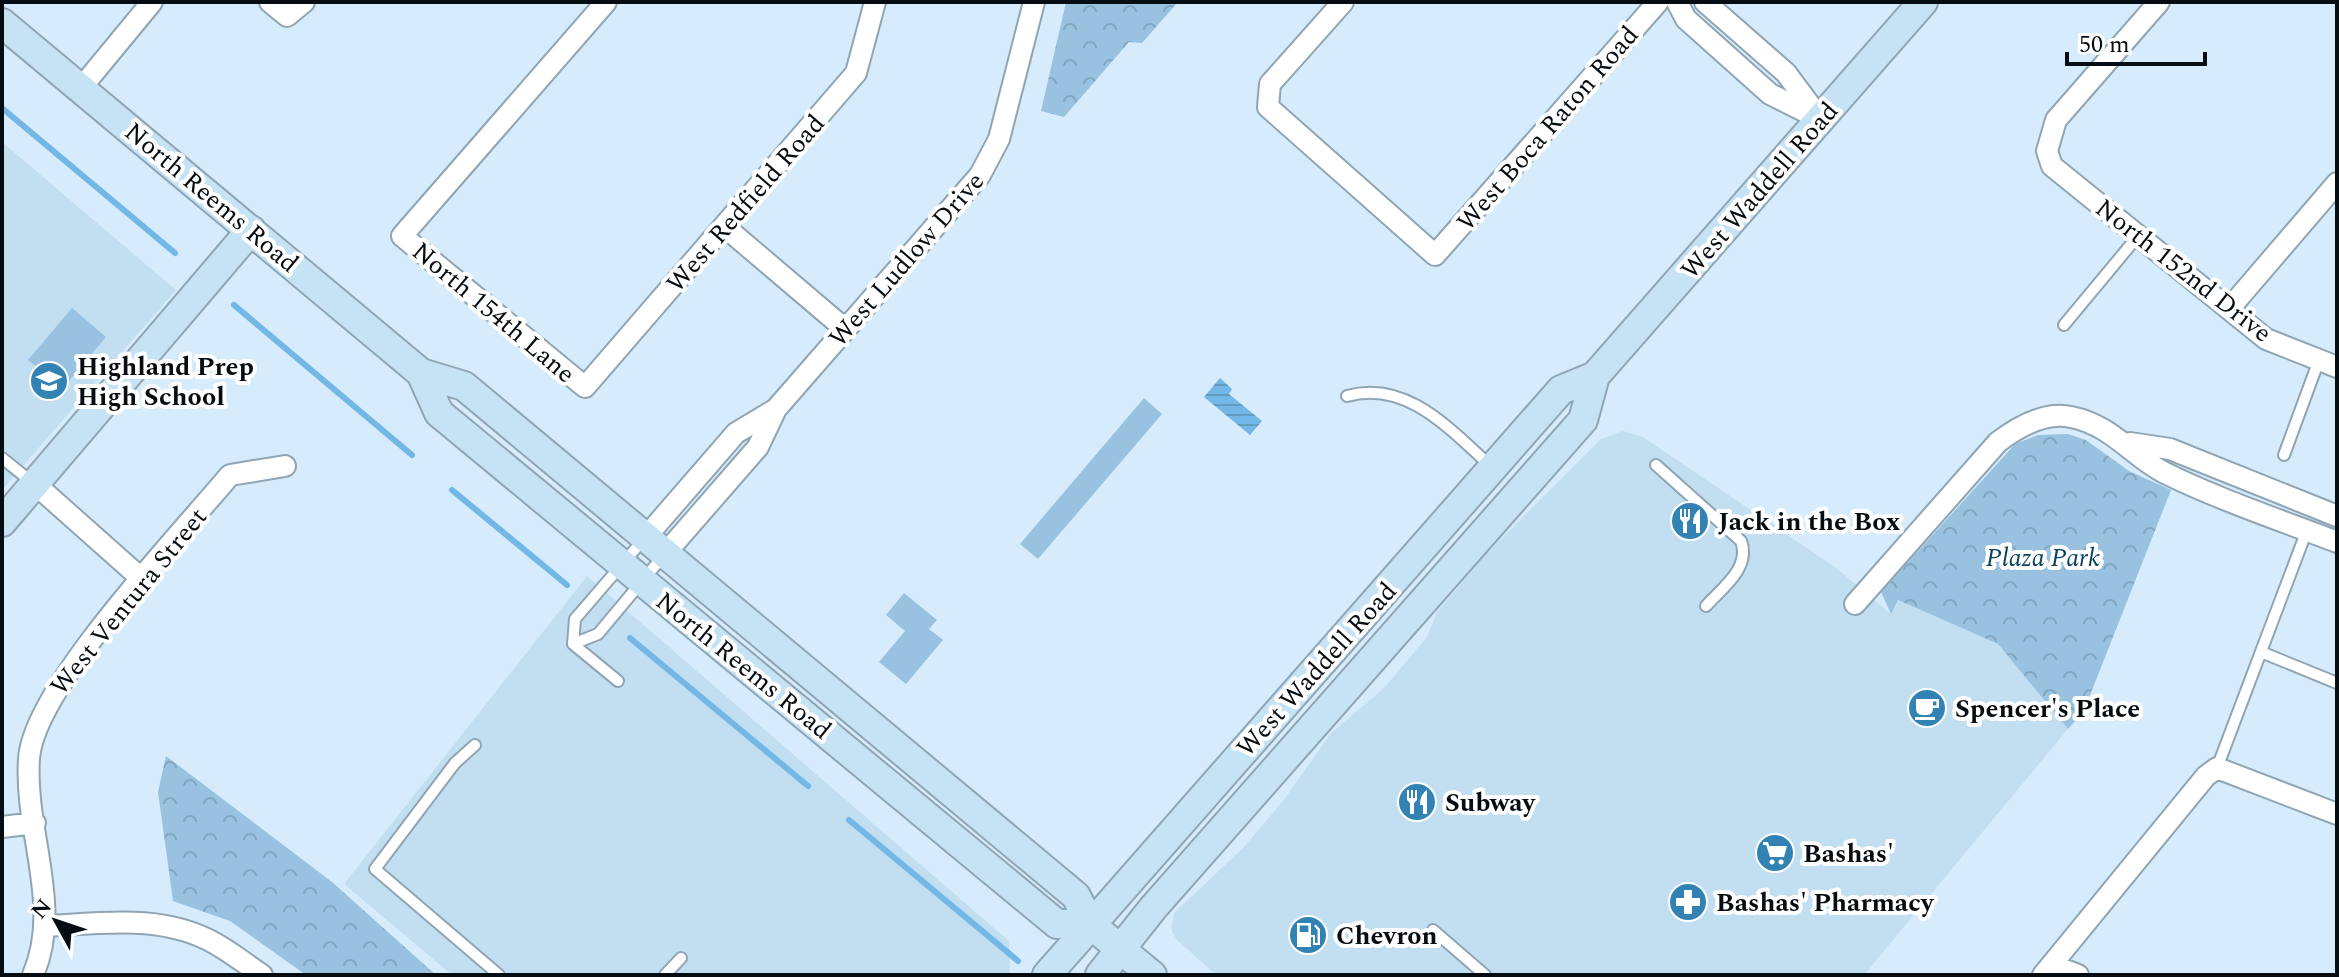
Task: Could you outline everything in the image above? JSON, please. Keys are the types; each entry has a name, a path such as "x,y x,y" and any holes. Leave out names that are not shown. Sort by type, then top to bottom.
{"main road":[{"name":"West Waddell Road","path":"1100,975 1583,420 1595,376 1923,2"},
{"name":"North Reems Road","path":"2,23 421,373 464,386 1076,896 1090,924 1152,975"},
{"path":"2,522 251,230"},
{"name":"North Reems Road","path":"421,373 439,413 631,574 1057,924 1090,924"},
{"name":"West Waddell Road","path":"1047,975 1561,390 1595,376"},
{"path":"1361,673 1398,600 1483,503 1490,490 1493,468"}],"street":[{"path":"81,88 152,2"},
{"path":"270,2 287,16 304,2"},
{"name":"North 154th Lane","path":"585,387 402,236 606,2"},
{"name":"West Redfield Road","path":"585,387 856,73 875,2"},
{"name":"West Ludlow Drive","path":"654,546 758,447 776,409 989,161 999,139 1034,2"},
{"name":"West Boca Raton Road","path":"1343,2 1270,84 1268,107 1435,255 1658,2"},
{"path":"1677,2 1686,19 1770,94 1820,119"},
{"path":"1705,2 1786,73 1820,119"},
{"name":"North 152nd Drive","path":"2159,2 2056,120 2047,151 2052,166 2266,339 2328,363"},
{"path":"2229,309 2337,183"},
{"path":"725,227 845,329"},
{"path":"1855,604 1998,442 2017,427 2046,417 2068,416 2126,442 2163,472 2337,542"},
{"path":"2126,442 2170,449 2337,516"},
{"name":"West Ventura Street","path":"33,975 47,926 28,783 34,731 47,704 78,658 230,475 285,466"},
{"path":"35,484 143,580"},
{"path":"2078,975 2048,970 2206,776 2217,768 2337,814"},
{"path":"2,827 35,823"},
{"path":"47,926 135,921 168,926 214,942 262,975"}],"lane":[{"path":"2064,325 2138,236"},
{"path":"2284,455 2328,363"},
{"path":"1347,396 1381,392 1404,398 1433,416 1493,468"},
{"path":"2,458 35,484"},
{"path":"1656,465 1741,541 1745,552 1743,564 1706,606"},
{"path":"2217,768 2307,530"},
{"path":"573,644 598,634 631,574 654,546"},
{"path":"573,644 575,619 631,574 654,546"},
{"path":"573,644 618,681"},
{"path":"2261,652 2337,683"},
{"path":"475,745 455,763 375,869 499,975"},
{"path":"1433,930 1485,975"},
{"path":"665,975 681,958"}],"shaded area":[{"name":"Highland Prep High School","path":"2,142 176,290 2,490"},
{"path":"1220,378 1232,389 1229,394 1262,421 1250,435 1204,397"},
{"path":"1623,431 1643,437 1835,567 1891,614 1898,600 1998,644 2068,729 1864,975 1216,975 1177,940 1171,930 1174,913 1243,848 1283,801 1331,733 1384,688 1427,637 1437,612 1491,549 1601,439"},
{"path":"587,576 1009,941 1010,975 452,975 344,884"}],"green space":[{"path":"1066,2 1178,2 1142,43 1129,42 1064,117 1041,111"},
{"path":"72,308 106,337 62,389 28,360"},
{"path":"1144,398 1162,414 1038,559 1020,544"},
{"name":"Plaza Park","path":"2068,434 2086,440 2129,471 2171,490 2083,713 2068,729 1998,644 1898,600 1891,614 1881,592 2015,444 2038,435"},
{"path":"904,593 937,620 929,629 943,640 906,684 879,662 905,631 886,615"},
{"path":"166,756 332,882 436,975 306,975 230,921 173,901 158,792"}],"waterway":[{"path":"2,108 175,253"},
{"path":"234,305 412,455"},
{"path":"452,490 567,585"},
{"path":"630,638 808,786"},
{"path":"849,820 1018,961"}],"place":[{"name":"Highland Prep High School","path":"49,381"},
{"name":"Jack in the Box","path":"1690,521"},
{"name":"Spencer's Place","path":"1927,708"},
{"name":"Subway","path":"1417,802"},
{"name":"Bashas'","path":"1775,853"},
{"name":"Bashas' Pharmacy","path":"1688,902"},
{"name":"Chevron","path":"1308,935"}]}
